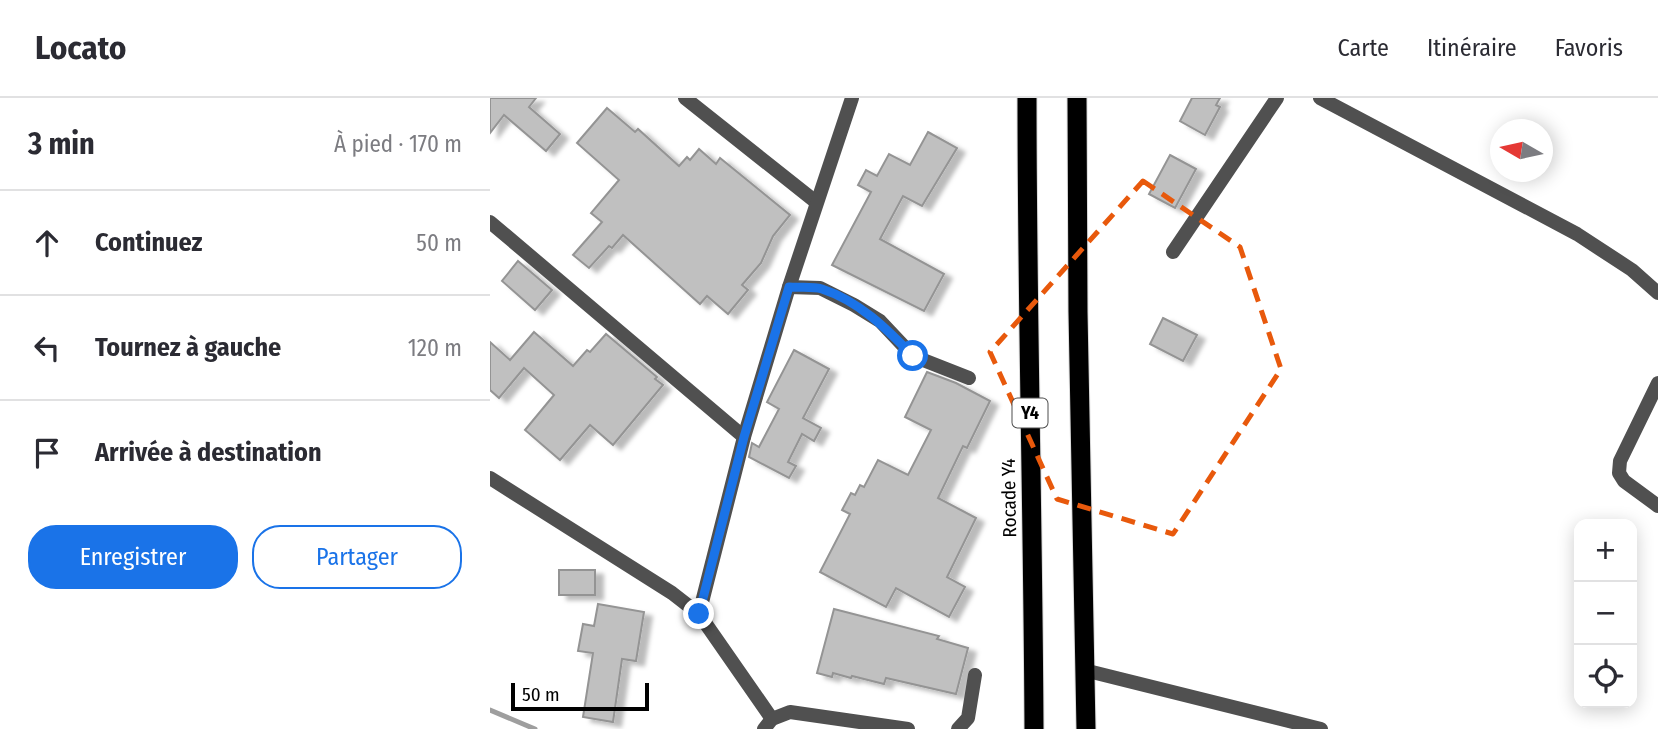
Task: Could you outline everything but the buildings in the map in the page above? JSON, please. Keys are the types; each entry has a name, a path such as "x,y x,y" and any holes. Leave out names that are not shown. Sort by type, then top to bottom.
{"highway":[{"name":"Rocade Y4","path":"1027,98 1027,311 1034,729"},
{"path":"1077,98 1086,729"}],"street":[{"path":"685,98 816,202"},
{"path":"699,614 744,437 816,202 852,98"},
{"path":"1173,253 1277,98"},
{"path":"1320,98 1577,234 1632,270 1658,293"},
{"path":"490,222 744,437"},
{"path":"789,287 820,288 854,305 880,321 913,356 969,378"},
{"path":"1658,383 1620,461 1619,473 1623,481 1658,506"},
{"path":"490,478 672,593 699,614 768,724 790,712 908,729"},
{"path":"1084,670 1321,729"},
{"path":"958,729 968,718 975,676"}],"highlighted area":[{"path":"1143,181 1240,247 1281,369 1173,534 1057,499 990,352"}],"waterway":[{"path":"490,710 535,729"}],"route":[{"path":"699,614 744,437 789,287 820,288 854,305 880,321 913,356"}]}
